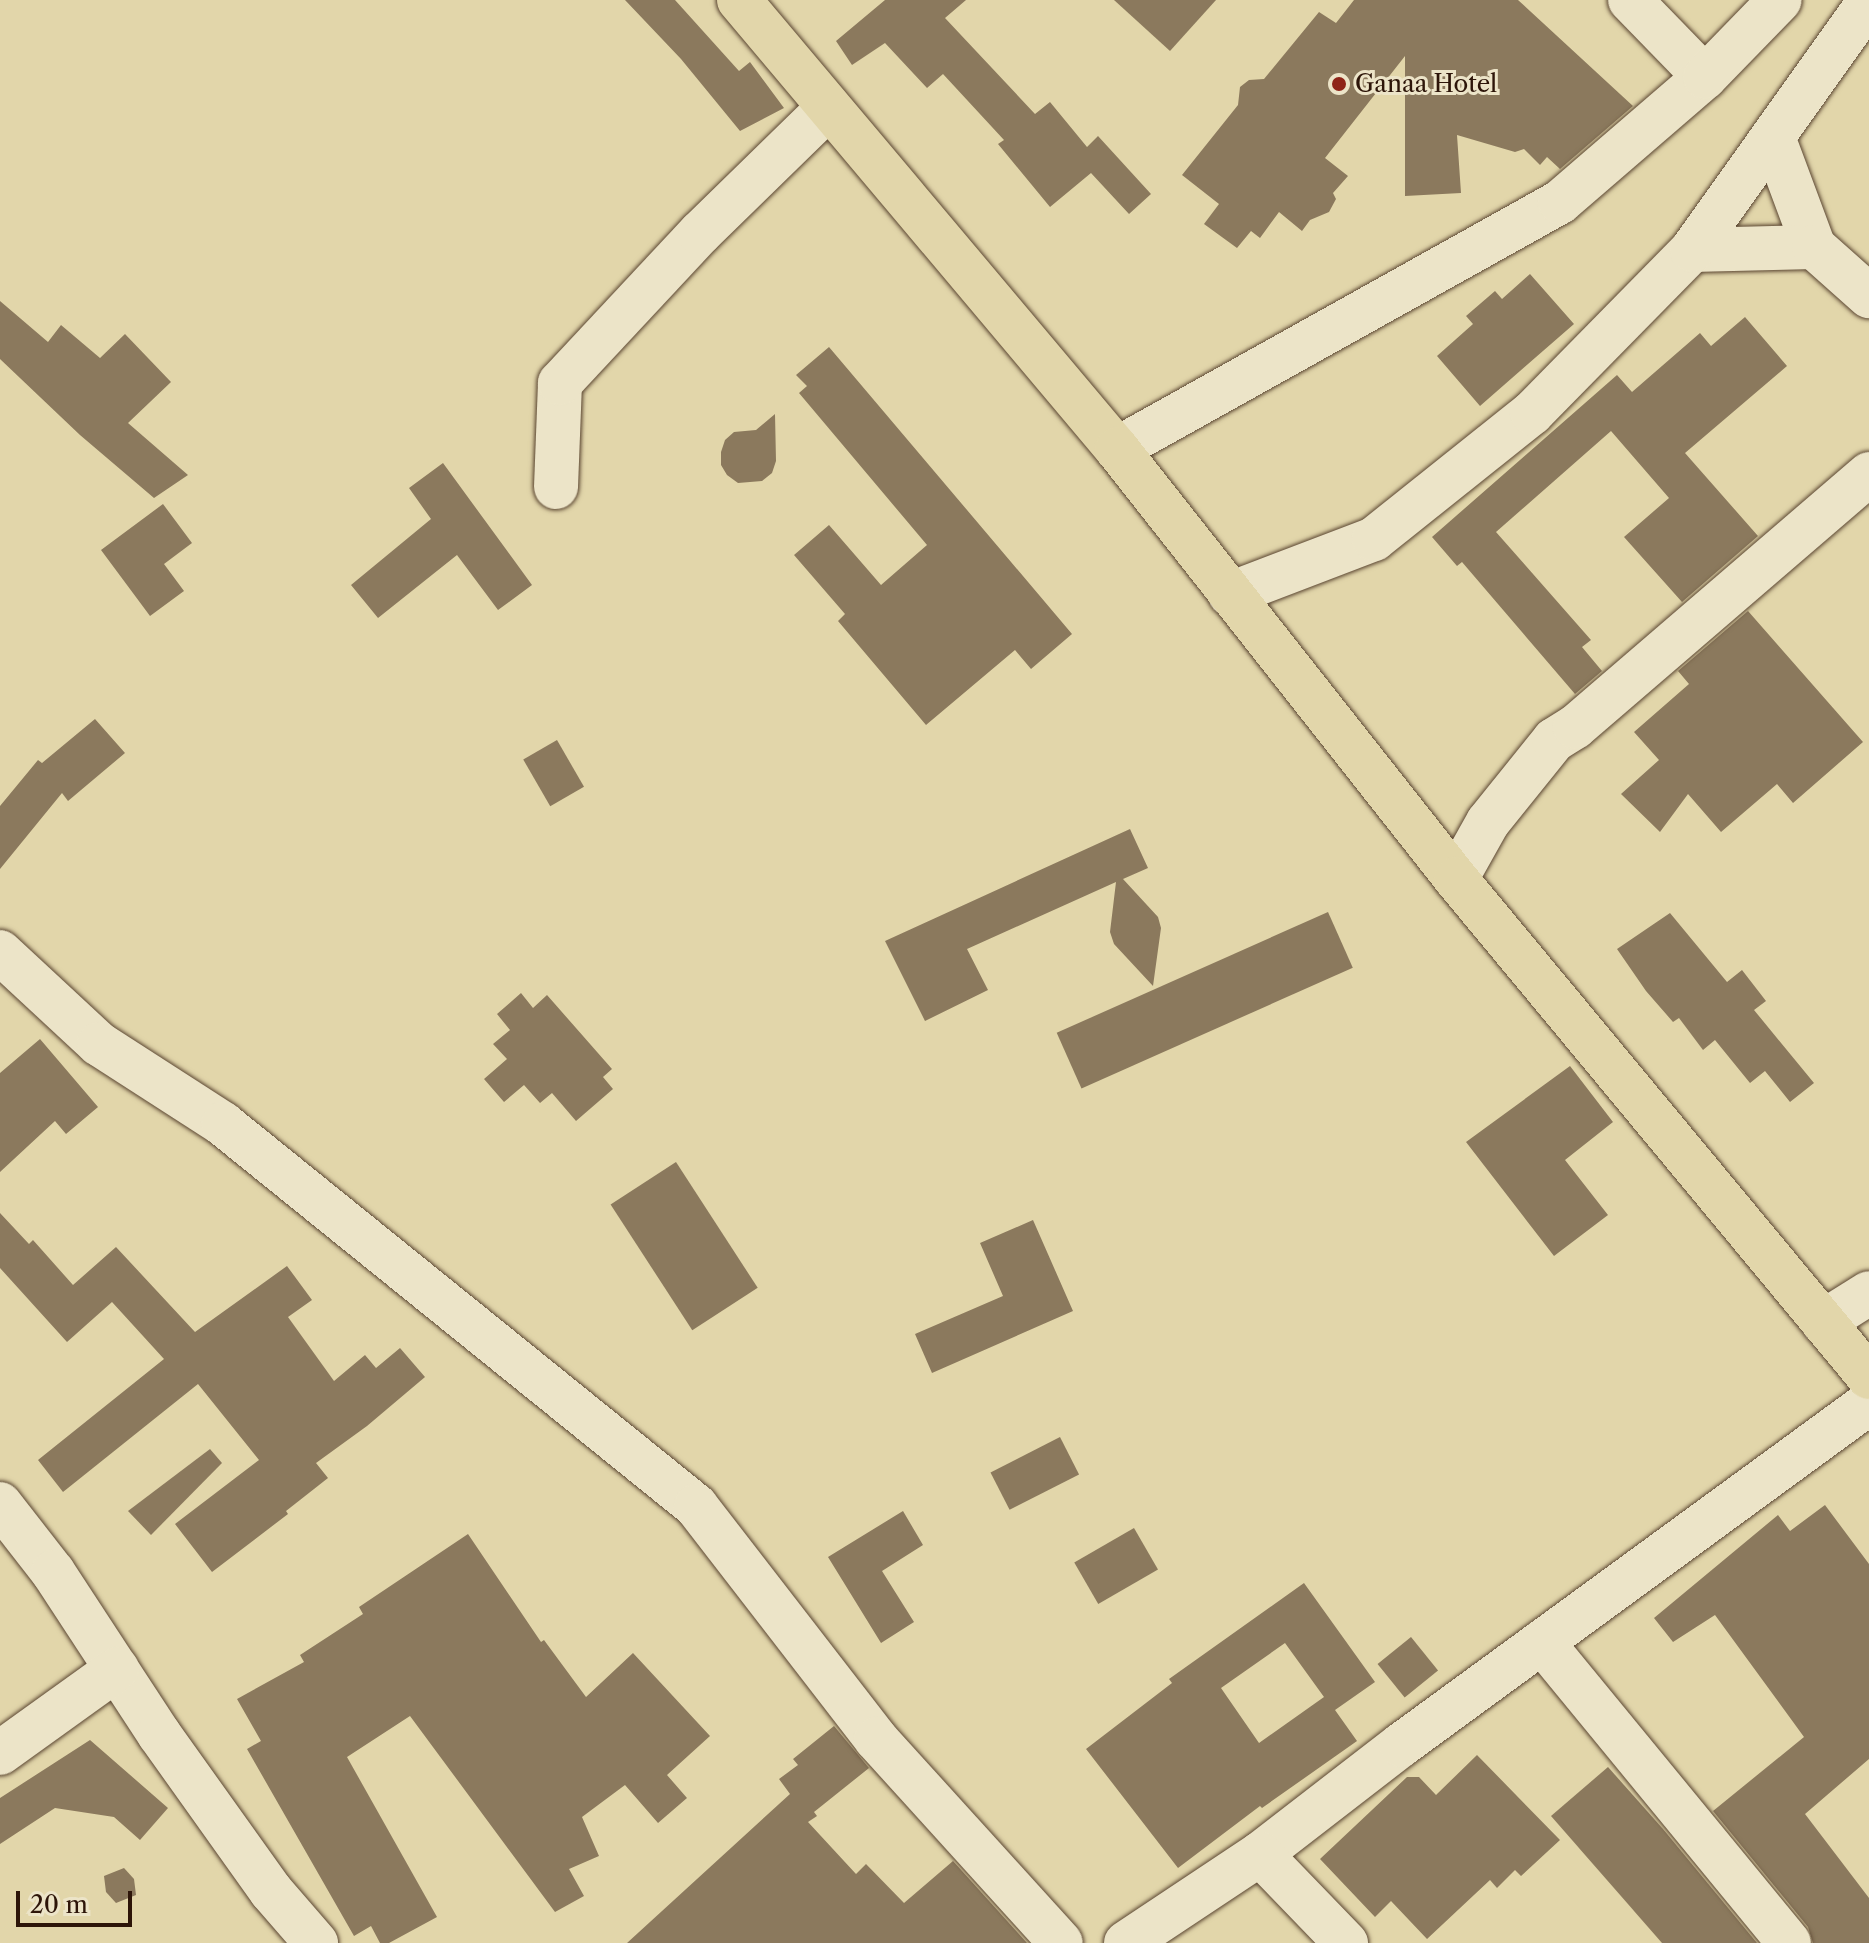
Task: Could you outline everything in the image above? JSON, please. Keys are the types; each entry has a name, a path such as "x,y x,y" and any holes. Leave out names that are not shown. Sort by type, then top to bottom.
{"highway":[{"path":"739,0 1117,449 1456,879 1869,1377"}],"street":[{"path":"1630,0 1705,77"},
{"path":"1117,449 1560,202 1705,77 1780,0"},
{"path":"1230,594 1374,539 1532,413 1692,250 1869,2"},
{"path":"556,487 560,383 700,233 829,107"},
{"path":"1773,137 1814,247 1869,296"},
{"path":"1692,250 1814,247"},
{"path":"1456,879 1488,822 1554,740 1575,727 1869,474"},
{"path":"0,952 99,1044 223,1124 696,1506 876,1739 1061,1943"},
{"path":"1823,1322 1869,1293"},
{"path":"1126,1943 1260,1854 1542,1642 1869,1403"},
{"path":"0,1504 53,1572 271,1891 316,1943"},
{"path":"1542,1642 1789,1943"},
{"path":"0,1753 117,1669"},
{"path":"1260,1854 1346,1943"}],"building":[{"path":"625,0 675,0 739,71 750,62 784,108 740,131 681,59"},
{"path":"885,0 966,0 945,18 1035,114 1050,102 1087,147 1098,136 1151,194 1129,214 1091,173 1050,207 998,144 1004,140 943,74 927,88 885,43 852,65 836,41"},
{"path":"1114,0 1216,0 1170,51"},
{"path":"1354,0 1518,0 1633,106 1560,169 1547,157 1540,165 1524,149 1515,152 1457,135 1461,193 1405,196 1405,56 1325,158 1348,176 1333,193 1336,199 1329,212 1310,220 1302,231 1279,212 1260,238 1251,231 1237,248 1204,224 1219,204 1182,175 1238,105 1240,87 1249,80 1264,79 1319,12 1336,23"},
{"path":"1530,274 1574,324 1480,406 1437,356 1473,324 1466,316 1495,291 1502,299"},
{"path":"0,301 48,342 61,325 100,358 125,334 171,382 128,423 188,475 154,498 80,435 0,359"},
{"path":"1745,317 1787,366 1685,453 1758,536 1682,602 1624,537 1669,498 1611,431 1496,532 1591,640 1582,647 1602,671 1575,694 1462,562 1457,566 1432,537 1617,375 1632,392 1700,333 1711,346"},
{"path":"829,347 1072,634 1031,669 1015,650 926,725 838,621 845,614 794,555 829,525 881,585 927,545 799,393 807,386 796,375"},
{"path":"775,414 776,461 772,473 762,481 738,483 727,475 721,465 725,440 734,432 756,430"},
{"path":"443,463 532,585 498,610 457,555 378,618 351,585 431,519 409,488"},
{"path":"163,504 192,543 164,564 184,591 150,616 101,550"},
{"path":"1748,611 1863,742 1793,803 1777,784 1721,832 1688,794 1660,832 1621,794 1659,760 1634,732 1689,684 1678,671"},
{"path":"95,719 125,753 68,801 62,793 0,869 0,806 38,760 42,763"},
{"path":"557,740 584,787 550,806 523,760"},
{"path":"1130,829 1148,868 1123,879 1158,917 1161,928 1153,986 1114,944 1110,932 1116,882 967,949 988,990 925,1021 885,941"},
{"path":"1328,912 1353,968 1081,1089 1057,1033"},
{"path":"1670,913 1727,982 1742,970 1766,1001 1754,1010 1814,1083 1790,1102 1765,1071 1750,1083 1715,1040 1703,1050 1679,1018 1673,1022 1646,991 1617,949"},
{"path":"521,993 533,1008 547,995 612,1069 603,1077 613,1089 576,1121 552,1093 540,1103 524,1085 504,1102 484,1079 507,1059 493,1044 510,1030 497,1014"},
{"path":"40,1039 98,1107 66,1134 55,1121 0,1172 0,1073"},
{"path":"1570,1066 1613,1122 1565,1160 1608,1215 1554,1256 1466,1142"},
{"path":"676,1162 758,1288 692,1330 611,1204"},
{"path":"0,1213 29,1244 33,1240 73,1285 116,1247 195,1332 287,1266 312,1300 288,1317 334,1381 365,1355 376,1368 400,1348 425,1377 367,1426 316,1463 328,1478 286,1511 288,1514 212,1572 175,1524 259,1460 198,1384 63,1492 38,1460 164,1359 112,1302 67,1342 0,1268"},
{"path":"1033,1220 1073,1311 932,1373 915,1334 1003,1296 980,1243"},
{"path":"1060,1437 1079,1474 1010,1510 991,1472"},
{"path":"210,1449 222,1463 151,1535 128,1511"},
{"path":"1825,1505 1869,1564 1869,1759 1805,1814 1869,1898 1869,1943 1813,1943 1808,1927 1713,1811 1804,1737 1715,1615 1673,1642 1654,1618 1778,1515 1790,1531"},
{"path":"903,1511 923,1545 882,1571 914,1622 881,1643 828,1557"},
{"path":"1134,1528 1158,1570 1098,1604 1074,1562"},
{"path":"468,1534 541,1642 544,1640 586,1697 633,1653 710,1736 667,1775 687,1798 658,1823 625,1785 582,1817 599,1856 569,1869 584,1896 555,1912 410,1716 347,1757 437,1917 389,1943 380,1943 371,1926 354,1936 247,1749 261,1741 237,1699 304,1662 300,1655 363,1614 359,1607"},
{"path":"1304,1583 1375,1682 1335,1710 1357,1741 1262,1808 1260,1806 1178,1868 1086,1749 1172,1683 1169,1679","holes":["1285,1643 1324,1697 1259,1743 1221,1688"]},
{"path":"1411,1637 1438,1670 1405,1697 1378,1664"},
{"path":"834,1726 869,1768 814,1812 817,1816 808,1822 856,1874 866,1864 904,1903 953,1861 1027,1943 627,1943 790,1794 779,1779 798,1765 793,1759"},
{"path":"90,1740 168,1808 140,1840 114,1817 55,1808 0,1844 0,1798"},
{"path":"1477,1755 1560,1840 1521,1876 1515,1870 1497,1888 1490,1880 1427,1939 1391,1901 1375,1917 1320,1859 1407,1777 1419,1777 1436,1795"},
{"path":"1608,1767 1757,1943 1662,1943 1551,1816"},
{"path":"124,1868 134,1879 136,1895 116,1903 106,1892 104,1876"}],"place":[{"name":"Ganaa Hotel","path":"1339,84"}]}
